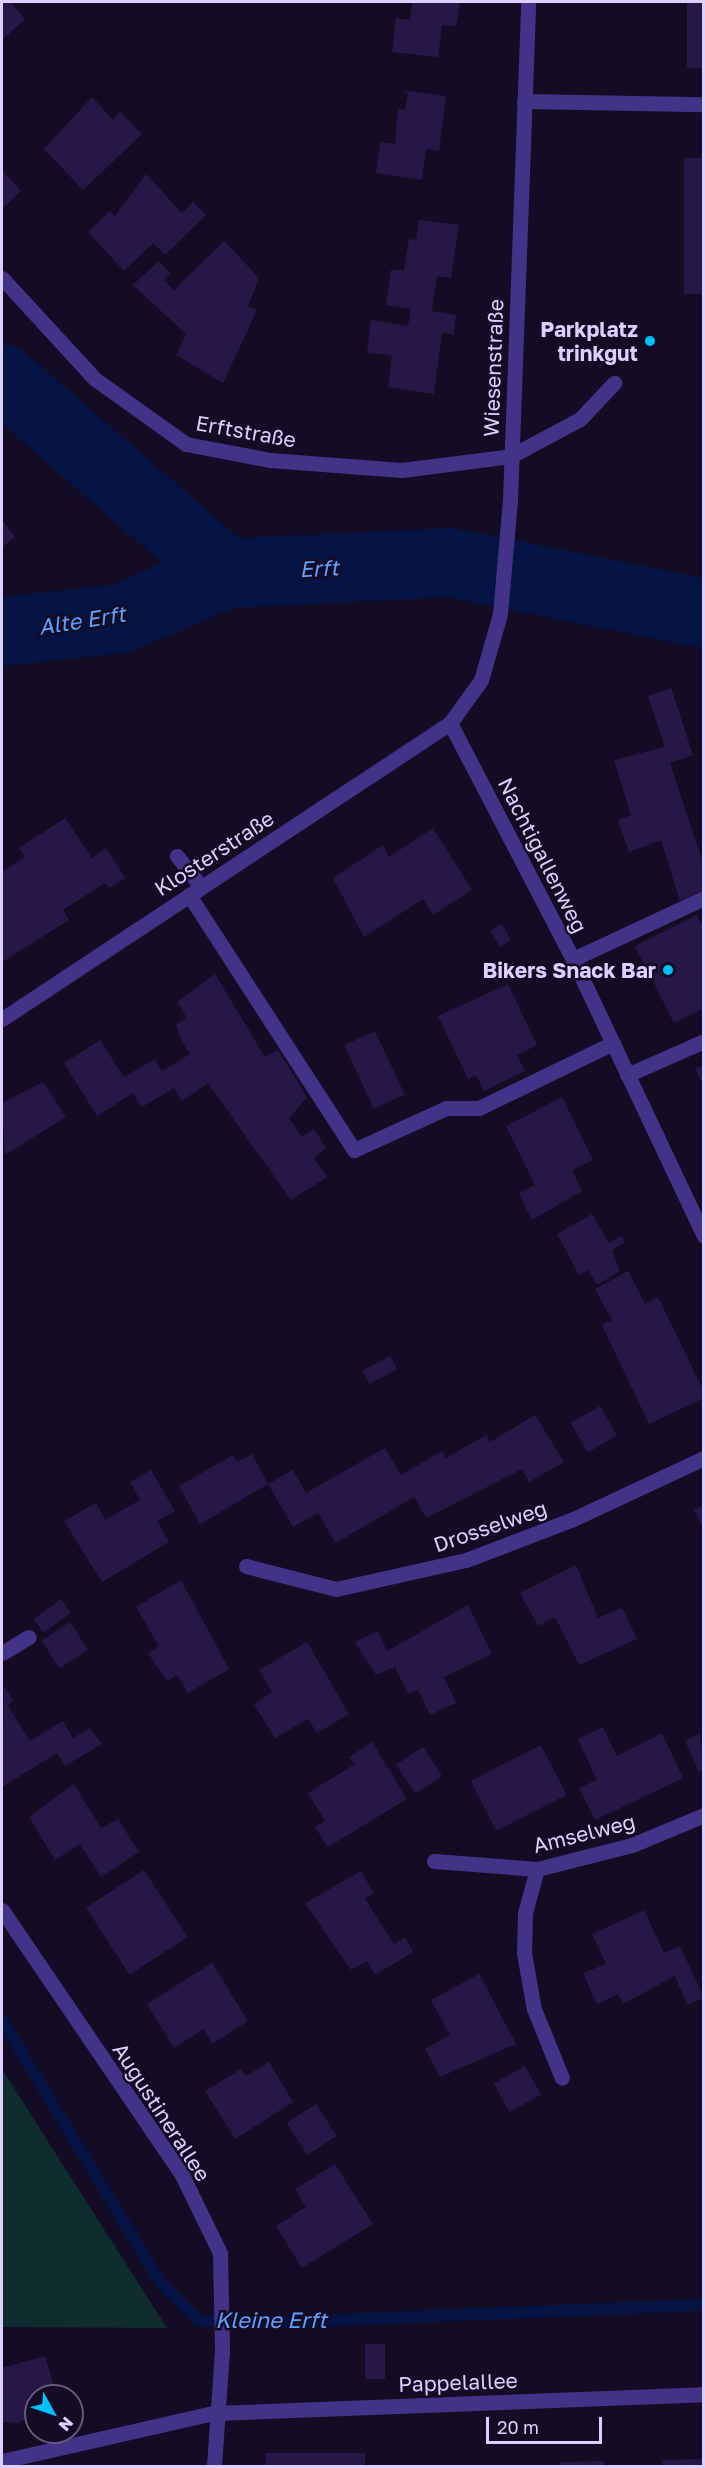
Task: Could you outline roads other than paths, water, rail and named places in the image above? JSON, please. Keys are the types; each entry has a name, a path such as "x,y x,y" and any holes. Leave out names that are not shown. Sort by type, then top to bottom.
{"street":[{"name":"Wiesenstraße","path":"450,723 481,680 500,614 510,500 528,2"},
{"path":"524,101 704,104"},
{"name":"Erftstraße","path":"2,278 95,379 186,444 270,460 402,470 511,456"},
{"path":"511,456 580,419 614,383"},
{"name":"Klosterstraße","path":"2,1019 450,723"},
{"name":"Nachtigallenweg","path":"450,723 573,959 704,1236"},
{"path":"177,856 195,891 354,1150 446,1108 479,1108 613,1043"},
{"path":"573,959 704,898"},
{"path":"627,1075 704,1041"},
{"name":"Drosselweg","path":"246,1566 336,1589 466,1560 571,1520 704,1458"},
{"path":"2,1653 28,1638"},
{"name":"Amselweg","path":"434,1861 537,1869 632,1845 704,1815"},
{"path":"537,1869 525,1914 524,1953 534,2010 562,2078"},
{"name":"Augustinerallee","path":"2,1910 181,2173 220,2253 222,2351 214,2413 214,2466"},
{"name":"Pappelallee","path":"2,2461 214,2413 704,2394"}],"waterway":[{"name":"Erft","path":"2,378 226,573 449,562 704,613"},
{"name":"Alte Erft","path":"2,631 120,618 226,573"},
{"name":"Kleine Erft","path":"2,2020 160,2282 198,2320 244,2324 704,2305"}],"place":[{"name":"Parkplatz trinkgut","path":"650,341"},
{"name":"Bikers Snack Bar","path":"668,970"}]}
